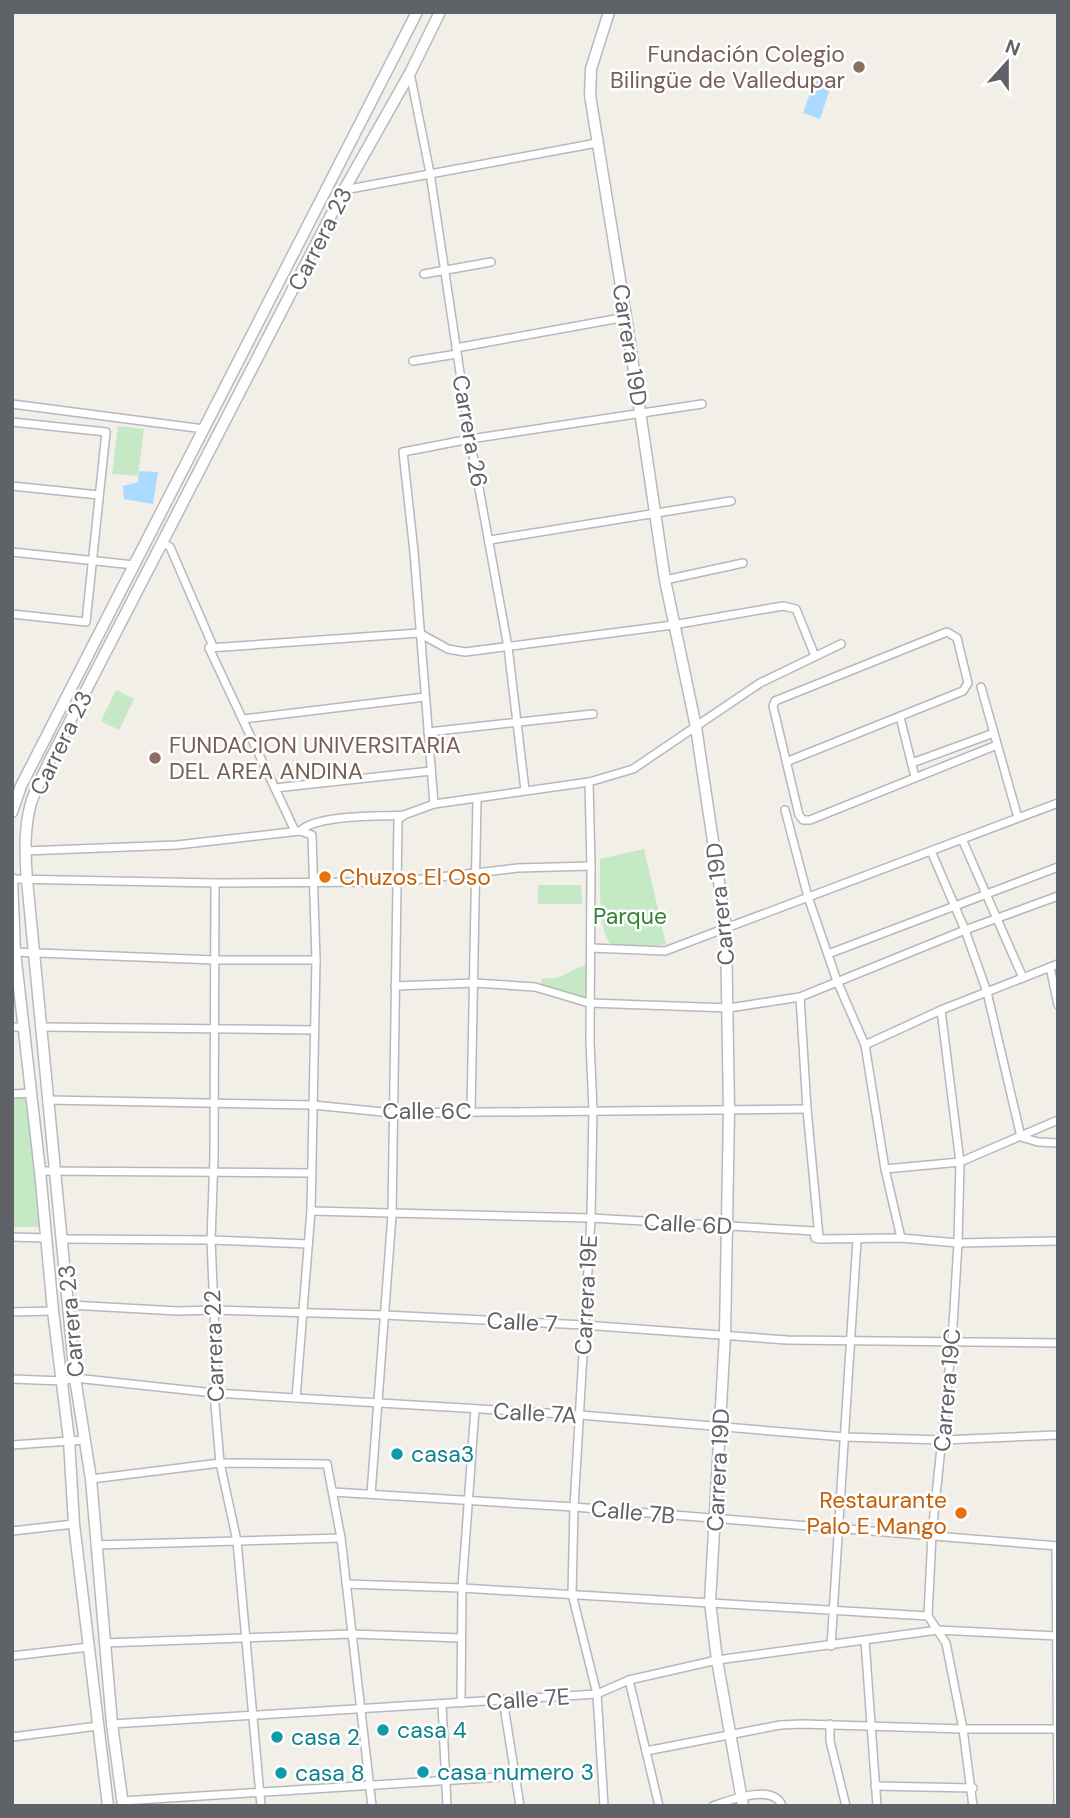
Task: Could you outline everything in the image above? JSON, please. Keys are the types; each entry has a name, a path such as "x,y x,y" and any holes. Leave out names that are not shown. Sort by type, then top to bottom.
{"main road":[{"name":"Carrera 23","path":"13,805 417,12"},
{"name":"Carrera 23","path":"123,1803 104,1643 91,1479 75,1378 27,880 25,851 32,800 49,762 344,190 410,73 440,12"},
{"name":"Carrera 19D","path":"610,12 589,82 657,513 665,580 696,727 726,929 729,1111 724,1335 710,1602 717,1660 742,1801"},
{"path":"114,604 128,611"},
{"name":"Carrera 23","path":"12,879 18,1027 32,1093 52,1311 69,1440 74,1524 108,1806"}],"street":[{"name":"Carrera 26","path":"410,73 430,173 470,439 508,648 525,790"},
{"path":"344,190 597,143"},
{"path":"424,274 491,262"},
{"path":"413,361 626,317"},
{"path":"12,404 204,429"},
{"path":"434,804 404,451 702,404"},
{"path":"12,422 106,432 86,622 12,614"},
{"path":"12,486 99,495"},
{"path":"490,540 731,501"},
{"path":"163,543 170,547 212,643 209,648"},
{"path":"12,552 134,565"},
{"path":"665,580 744,563"},
{"path":"209,648 419,632 448,649 466,652 673,625 783,606 796,609 815,656"},
{"path":"786,762 958,695 968,683 957,638 952,633 945,633 778,699 773,706 786,762 799,815 807,821 997,745"},
{"path":"298,831 324,819 404,815 434,804 589,782 633,769 760,683 841,644"},
{"path":"209,648 298,831"},
{"path":"981,687 1018,818"},
{"path":"243,719 425,696"},
{"path":"428,732 593,714"},
{"path":"900,717 915,777"},
{"path":"912,763 994,733"},
{"path":"275,788 431,772"},
{"name":"Carrera 19E","path":"589,782 589,1003 593,1109 591,1218 574,1507 572,1594 597,1694 604,1806"},
{"path":"471,1111 478,799"},
{"path":"591,948 665,951 1058,803"},
{"path":"785,810 808,897 837,981 865,1045 885,1169 901,1238"},
{"path":"371,1494 392,1215 397,830 398,820 404,815"},
{"path":"25,851 177,845 298,831 312,835 316,960 311,1211 296,1398"},
{"path":"962,839 1023,978"},
{"path":"931,851 965,930 987,992 1021,1137"},
{"path":"12,879 315,884 396,882 518,868 591,866"},
{"path":"828,954 1058,867"},
{"name":"Carrera 22","path":"215,883 214,1171 211,1240 214,1393 220,1463 237,1541 261,1806"},
{"path":"395,986 475,983 535,987 589,1003 729,1009 800,997 965,930 1058,896"},
{"path":"13,952 214,960 316,960"},
{"path":"865,1045 941,1010 1054,966 1058,1005"},
{"path":"800,997 819,1239"},
{"name":"Carrera 19C","path":"928,1616 932,1534 952,1342 960,1162 941,1010"},
{"path":"42,1027 314,1030"},
{"path":"12,1094 32,1093"},
{"name":"Calle 6C","path":"48,1100 313,1105 393,1113 807,1109"},
{"path":"885,1169 960,1162 1058,1120"},
{"path":"1021,1137 1038,1142 1058,1143"},
{"path":"40,1171 311,1173"},
{"name":"Calle 6D","path":"311,1211 591,1218 814,1231 815,1238 819,1239 901,1238 958,1243 1058,1241"},
{"path":"12,1237 45,1238"},
{"path":"63,1238 308,1244"},
{"path":"831,1646 857,1240"},
{"name":"Calle 7","path":"69,1306 384,1315 584,1325 787,1340 1058,1343"},
{"path":"12,1312 52,1311"},
{"name":"Calle 7A","path":"12,1378 62,1381 75,1378 214,1393 580,1415 720,1429 844,1437 943,1440 1058,1435"},
{"path":"461,1703 462,1588 475,1409"},
{"path":"12,1445 85,1440"},
{"path":"91,1479 220,1463 327,1464 341,1538 372,1806"},
{"name":"Calle 7B","path":"333,1492 574,1507 1057,1546"},
{"path":"12,1531 74,1524"},
{"path":"96,1545 341,1538"},
{"path":"1057,1546 1058,1806"},
{"path":"346,1584 572,1594 928,1616 946,1643 963,1729 973,1806"},
{"name":"Calle 7E","path":"112,1724 597,1694 629,1680 717,1660 937,1630 1057,1636"},
{"path":"104,1643 352,1634 461,1638"},
{"path":"864,1641 877,1806"},
{"path":"12,1656 89,1647"},
{"path":"629,1680 659,1806"},
{"path":"503,1700 520,1806"},
{"path":"442,1704 447,1806"},
{"path":"830,1724 830,1741 846,1806"},
{"path":"646,1751 780,1725 1057,1729"},
{"path":"12,1737 98,1727"},
{"path":"123,1803 516,1776"},
{"path":"875,1786 972,1788"},
{"path":"713,1806 772,1794 780,1800 782,1806"}],"green space":[{"path":"118,426 144,429 138,476 112,474"},
{"path":"116,690 134,699 119,730 101,721"},
{"name":"Parque","path":"644,849 666,944 621,950 613,946 607,938 603,926 600,859"},
{"path":"538,885 581,885 582,904 538,904"},
{"name":"Parque","path":"587,965 588,999 541,988 542,978 556,978"},
{"path":"27,1095 40,1227 12,1227 12,1096"}],"water":[{"path":"815,80 831,86 820,119 803,113"},
{"path":"139,471 158,472 153,504 124,499 123,486 138,482"}],"place":[{"name":"Fundación Colegio Bilingüe de Valledupar","path":"859,67"},
{"name":"FUNDACION UNIVERSITARIA DEL AREA ANDINA","path":"155,758"},
{"name":"Chuzos El Oso","path":"325,877"},
{"name":"casa3","path":"397,1454"},
{"name":"Restaurante Palo E Mango","path":"961,1513"},
{"name":"casa 4","path":"383,1730"},
{"name":"casa 2","path":"277,1737"},
{"name":"casa numero 3","path":"423,1772"},
{"name":"casa 8","path":"281,1773"}]}
